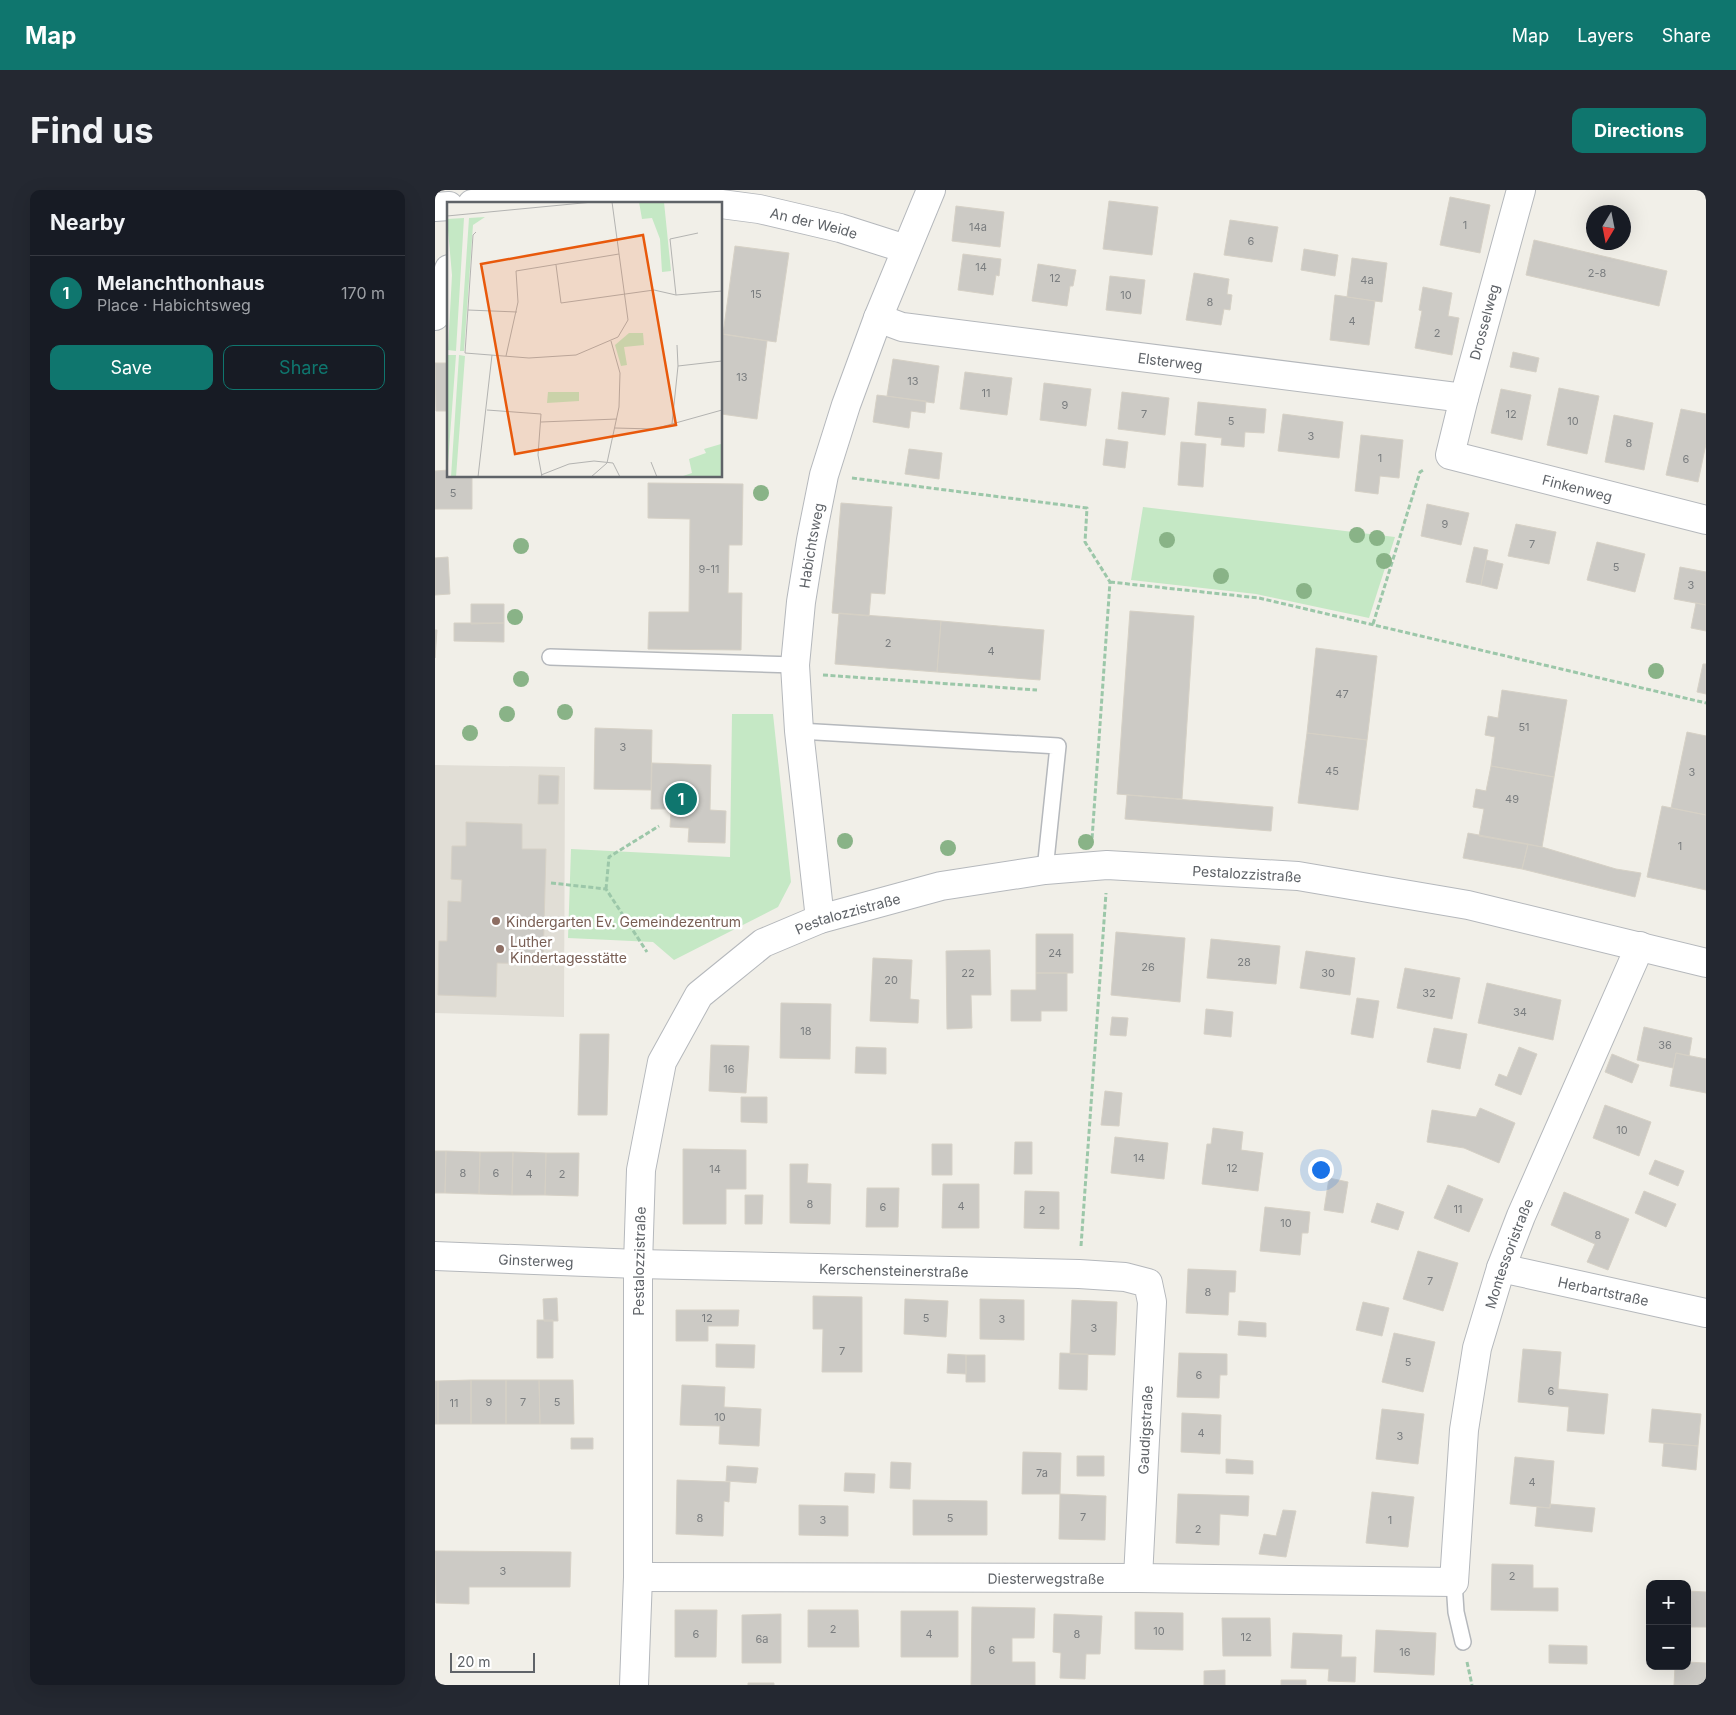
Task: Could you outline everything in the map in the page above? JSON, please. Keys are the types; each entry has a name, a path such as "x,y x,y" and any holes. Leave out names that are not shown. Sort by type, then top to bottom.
{"street":[{"name":"Habichtsweg","path":"820,919 799,731 795,670 801,602 824,475 845,404 931,190"},
{"name":"Drosselweg","path":"1450,455 1521,190"},
{"name":"An der Weide","path":"497,202 610,193 681,198 708,202"},
{"name":"An der Weide","path":"723,204 759,209 840,228 906,250"},
{"path":"435,316 447,277"},
{"name":"Elsterweg","path":"878,318 903,327 1464,398"},
{"name":"Finkenweg","path":"1450,455 1706,520"},
{"name":"Pestalozzistraße","path":"634,1685 638,1576 638,1264 641,1170 662,1062 699,995 763,943 820,919 941,886 1045,870 1099,866 1297,876 1468,905 1706,963"},
{"name":"Montessoristraße","path":"1454,1582 1465,1430 1477,1348 1501,1268 1521,1216 1640,946"},
{"name":"Ginsterweg","path":"435,1256 638,1264"},
{"name":"Kerschensteinerstraße","path":"638,1264 1079,1274 1125,1277 1149,1283"},
{"name":"Herbartstraße","path":"1501,1268 1706,1313"},
{"name":"Gaudigstraße","path":"1138,1578 1152,1302 1149,1283"},
{"name":"Diesterwegstraße","path":"638,1576 1138,1578 1454,1582"}],"lane":[{"path":"550,657 795,670"},
{"path":"799,731 1058,746 1045,870"},
{"path":"1454,1582 1456,1612 1463,1642"}],"path":[{"path":"1373,624 1420,472 1450,455"},
{"path":"824,475 1087,508 1085,542 1110,582 1099,866 1079,1274"},
{"path":"1110,582 1259,598 1706,703"},
{"path":"795,670 1037,690"},
{"path":"647,952 606,889 609,857 659,826"},
{"path":"551,883 606,889"}],"shaded area":[{"name":"Luther Kindertagesstätte","path":"435,765 565,767 564,1017 435,1013"}],"green space":[{"path":"1143,507 1395,537 1369,618 1256,594 1131,580"},
{"path":"732,714 773,714 791,882 778,907 674,960 653,942 568,938 571,849 730,857"}],"building":[{"path":"1450,197 1490,205 1480,253 1440,245"},
{"path":"1109,201 1158,207 1152,255 1103,249"},
{"path":"956,206 1004,212 1000,247 952,241"},
{"path":"1230,220 1278,227 1272,262 1224,255"},
{"path":"1534,240 1667,271 1659,306 1526,275"},
{"path":"735,246 789,253 776,342 723,334"},
{"path":"1304,249 1338,255 1335,276 1301,270"},
{"path":"963,254 1001,259 999,276 996,275 993,295 958,290"},
{"path":"1352,258 1387,263 1382,302 1347,297"},
{"path":"1038,264 1076,270 1073,286 1070,286 1067,306 1032,301"},
{"path":"1194,273 1229,279 1227,294 1232,295 1230,310 1224,309 1221,325 1186,320"},
{"path":"1110,276 1145,280 1141,314 1106,310"},
{"path":"1423,287 1452,293 1448,316 1459,318 1452,355 1415,348 1422,311 1419,310"},
{"path":"1335,295 1375,301 1369,345 1330,340"},
{"path":"723,334 767,341 757,419 723,414"},
{"path":"1513,352 1539,358 1536,372 1510,367"},
{"path":"893,359 939,366 934,403 887,396"},
{"path":"435,363 447,363 447,411 436,411"},
{"path":"965,372 1012,378 1007,415 960,409"},
{"path":"1044,383 1091,389 1086,426 1040,420"},
{"path":"1559,388 1599,396 1587,454 1547,445"},
{"path":"1501,389 1531,395 1522,440 1491,433"},
{"path":"1122,392 1169,398 1165,435 1118,429"},
{"path":"877,395 926,401 925,413 911,411 909,428 873,422"},
{"path":"1198,402 1266,409 1264,433 1245,432 1244,447 1221,445 1222,438 1195,435"},
{"path":"1681,409 1706,414 1706,444 1698,482 1666,475"},
{"path":"1283,414 1343,422 1339,458 1278,451"},
{"path":"1614,415 1653,423 1644,470 1605,462"},
{"path":"1361,435 1403,440 1399,478 1380,476 1378,494 1355,491"},
{"path":"1106,439 1128,442 1125,468 1103,465"},
{"path":"1181,442 1206,444 1203,487 1178,485"},
{"path":"909,449 942,453 939,479 905,474"},
{"path":"447,470 447,478 472,478 472,509 435,509 435,471"},
{"path":"648,483 743,484 742,545 729,545 728,593 742,593 741,650 648,649 649,612 689,612 690,519 648,518"},
{"path":"841,503 892,507 885,594 871,593 869,616 832,613"},
{"path":"1427,504 1469,513 1461,545 1421,536"},
{"path":"1516,524 1556,532 1549,564 1508,556"},
{"path":"1597,542 1645,554 1635,592 1587,580"},
{"path":"1474,547 1488,550 1481,585 1466,582"},
{"path":"448,557 450,594 435,595 435,558"},
{"path":"1486,560 1503,564 1497,589 1481,585"},
{"path":"1680,567 1706,572 1706,605 1674,599"},
{"path":"1696,603 1706,605 1706,631 1691,628"},
{"path":"471,604 504,604 504,623 471,624"},
{"path":"1130,611 1194,616 1182,799 1117,794"},
{"path":"839,613 941,621 937,672 835,664"},
{"path":"941,621 1044,630 1040,680 937,672"},
{"path":"454,623 504,623 504,642 454,641"},
{"path":"435,630 437,630 435,658"},
{"path":"1316,648 1377,656 1367,740 1307,733"},
{"path":"1703,664 1706,664 1706,694 1697,692"},
{"path":"1502,690 1567,700 1554,777 1491,766 1495,737 1485,735 1488,716 1498,718"},
{"path":"595,728 652,730 651,790 594,789"},
{"path":"1687,732 1706,736 1706,815 1671,808"},
{"path":"1307,733 1367,740 1358,810 1298,803"},
{"path":"652,763 711,765 710,810 726,811 725,843 688,842 689,828 670,827 671,809 651,809"},
{"path":"1491,766 1554,777 1542,847 1479,836 1484,809 1473,807 1476,789 1486,791"},
{"path":"539,775 559,776 558,804 538,804"},
{"path":"1127,795 1273,807 1271,831 1125,819"},
{"path":"1662,806 1706,815 1706,890 1647,877"},
{"name":"Kindergarten Ev. Gemeindezentrum","path":"466,822 522,824 522,849 546,849 543,964 497,963 496,997 438,995 439,941 447,941 448,901 461,902 462,880 451,879 452,846 466,846"},
{"path":"1468,833 1528,844 1522,869 1463,858"},
{"path":"1528,844 1616,869 1641,873 1635,897 1522,869"},
{"path":"1116,932 1185,938 1180,1002 1111,995"},
{"path":"1036,934 1073,934 1073,973 1036,973"},
{"path":"1211,939 1280,946 1276,984 1207,978"},
{"path":"990,950 991,995 971,995 972,1028 947,1029 946,951"},
{"path":"1306,951 1355,958 1350,995 1300,988"},
{"path":"873,958 912,960 910,999 919,1000 918,1023 870,1021"},
{"path":"1405,968 1460,978 1452,1019 1397,1008"},
{"path":"1036,973 1067,973 1067,1011 1041,1011 1041,1021 1011,1021 1011,990 1036,990"},
{"path":"1487,983 1561,1000 1553,1040 1478,1023"},
{"path":"1357,998 1379,1001 1373,1038 1351,1034"},
{"path":"781,1003 831,1004 830,1059 780,1058"},
{"path":"1206,1009 1233,1012 1231,1037 1204,1034"},
{"path":"1112,1017 1128,1018 1126,1036 1110,1035"},
{"path":"1644,1027 1692,1038 1689,1056 1676,1053 1673,1068 1637,1060"},
{"path":"1434,1028 1467,1034 1460,1069 1427,1062"},
{"path":"580,1034 609,1034 607,1115 578,1115"},
{"path":"711,1045 749,1046 746,1093 709,1091"},
{"path":"856,1047 886,1048 886,1074 855,1073"},
{"path":"1519,1047 1537,1054 1521,1095 1495,1085 1499,1074 1507,1077"},
{"path":"1676,1053 1706,1059 1706,1093 1670,1086"},
{"path":"1612,1054 1639,1065 1632,1083 1605,1072"},
{"path":"1105,1091 1122,1093 1119,1126 1101,1125"},
{"path":"741,1097 767,1097 767,1123 741,1122"},
{"path":"1605,1105 1651,1122 1639,1156 1593,1138"},
{"path":"1480,1108 1515,1123 1499,1163 1464,1148 1427,1142 1432,1110 1476,1117"},
{"path":"1213,1128 1243,1132 1241,1150 1263,1153 1258,1191 1202,1184 1207,1144 1211,1144"},
{"path":"1115,1137 1168,1143 1164,1179 1111,1173"},
{"path":"1015,1142 1032,1142 1032,1174 1014,1174"},
{"path":"932,1144 952,1144 952,1175 932,1175"},
{"path":"683,1149 746,1150 746,1189 726,1189 726,1224 683,1224"},
{"path":"435,1151 446,1151 445,1193 435,1193"},
{"path":"446,1151 480,1152 479,1194 445,1193"},
{"path":"480,1152 513,1152 512,1195 479,1194"},
{"path":"513,1152 546,1153 545,1195 512,1195"},
{"path":"546,1153 579,1153 578,1196 545,1195"},
{"path":"1655,1160 1684,1171 1678,1186 1649,1174"},
{"path":"790,1164 808,1164 807,1183 831,1184 830,1224 790,1223"},
{"path":"1329,1178 1348,1182 1343,1213 1324,1210"},
{"path":"943,1184 979,1184 979,1228 942,1228"},
{"path":"1448,1185 1483,1199 1469,1232 1434,1218"},
{"path":"867,1188 899,1188 898,1227 866,1227"},
{"path":"1025,1191 1059,1192 1059,1229 1024,1228"},
{"path":"1644,1191 1676,1204 1666,1227 1635,1213"},
{"path":"1564,1192 1629,1219 1608,1270 1587,1262 1595,1244 1551,1225"},
{"path":"745,1195 763,1195 762,1224 745,1224"},
{"path":"1377,1203 1404,1212 1398,1230 1371,1222"},
{"path":"1265,1207 1310,1212 1308,1233 1302,1233 1300,1255 1260,1251"},
{"path":"1418,1251 1458,1263 1443,1311 1403,1299"},
{"path":"1188,1269 1236,1271 1235,1292 1229,1292 1228,1315 1186,1313"},
{"path":"813,1296 862,1297 862,1372 822,1372 823,1329 813,1329"},
{"path":"557,1298 558,1321 544,1321 543,1299"},
{"path":"905,1299 948,1301 946,1337 904,1334"},
{"path":"980,1299 1024,1300 1024,1340 980,1339"},
{"path":"1072,1300 1117,1302 1115,1355 1070,1354"},
{"path":"1363,1302 1389,1308 1382,1336 1356,1330"},
{"path":"676,1310 739,1310 738,1326 708,1326 708,1341 676,1341"},
{"path":"537,1320 553,1320 553,1358 537,1358"},
{"path":"1239,1321 1266,1323 1266,1337 1238,1335"},
{"path":"1394,1333 1435,1342 1423,1392 1382,1382"},
{"path":"716,1344 755,1345 754,1368 716,1367"},
{"path":"1523,1349 1561,1352 1558,1389 1608,1394 1604,1434 1567,1431 1569,1407 1518,1402"},
{"path":"1060,1353 1088,1354 1087,1390 1059,1389"},
{"path":"1179,1353 1227,1354 1227,1375 1220,1375 1219,1398 1177,1397"},
{"path":"948,1354 966,1355 966,1374 947,1373"},
{"path":"966,1355 985,1355 985,1382 966,1382"},
{"path":"471,1380 506,1380 506,1424 471,1424"},
{"path":"471,1380 471,1424 438,1424 438,1381"},
{"path":"506,1380 539,1380 540,1424 506,1424"},
{"path":"539,1380 573,1380 574,1424 540,1424"},
{"path":"435,1381 438,1381 438,1424 435,1424"},
{"path":"682,1385 725,1387 724,1407 761,1409 759,1446 719,1444 720,1426 680,1425"},
{"path":"1382,1409 1424,1414 1418,1464 1376,1459"},
{"path":"1652,1409 1701,1414 1698,1446 1649,1442"},
{"path":"1182,1413 1221,1415 1220,1454 1181,1452"},
{"path":"571,1438 593,1438 593,1449 571,1449"},
{"path":"1664,1443 1698,1446 1696,1470 1662,1466"},
{"path":"1023,1452 1061,1453 1060,1494 1022,1494"},
{"path":"1077,1456 1104,1456 1104,1476 1077,1476"},
{"path":"1515,1457 1554,1461 1550,1508 1510,1504"},
{"path":"1226,1459 1253,1461 1253,1474 1226,1473"},
{"path":"891,1462 911,1463 910,1489 890,1488"},
{"path":"727,1466 758,1468 756,1483 726,1481"},
{"path":"845,1473 875,1474 874,1493 844,1491"},
{"path":"677,1480 730,1482 729,1502 724,1501 723,1536 676,1534"},
{"path":"1372,1492 1414,1497 1408,1547 1366,1543"},
{"path":"1060,1494 1106,1496 1105,1540 1059,1539"},
{"path":"1178,1494 1249,1496 1248,1516 1220,1514 1219,1545 1176,1543"},
{"path":"913,1500 987,1501 987,1535 913,1535"},
{"path":"1550,1504 1595,1508 1592,1532 1535,1526 1537,1507 1550,1508"},
{"path":"799,1505 848,1506 848,1536 799,1535"},
{"path":"1283,1510 1296,1511 1286,1557 1259,1554 1264,1534 1276,1536"},
{"path":"435,1551 571,1552 570,1587 469,1587 469,1604 436,1603"},
{"path":"1492,1564 1533,1565 1533,1588 1558,1588 1558,1611 1491,1610"},
{"path":"1691,1591 1706,1592 1706,1627 1691,1627"},
{"path":"972,1607 1035,1608 1034,1638 1012,1638 1012,1662 1035,1662 1035,1685 971,1685"},
{"path":"675,1610 717,1610 716,1657 675,1657"},
{"path":"808,1610 858,1610 859,1647 808,1647"},
{"path":"901,1611 958,1611 958,1657 901,1657"},
{"path":"1135,1612 1183,1613 1183,1650 1135,1649"},
{"path":"781,1614 781,1663 742,1663 742,1615"},
{"path":"1054,1614 1102,1616 1100,1654 1086,1654 1085,1679 1060,1678 1061,1653 1053,1652"},
{"path":"1222,1618 1270,1618 1271,1656 1223,1656"},
{"path":"1376,1630 1436,1633 1434,1675 1374,1672"},
{"path":"1293,1633 1342,1635 1341,1657 1356,1657 1355,1682 1328,1681 1329,1669 1291,1668"},
{"path":"1549,1645 1587,1646 1587,1664 1549,1663"},
{"path":"1691,1662 1706,1663 1706,1685 1674,1685 1675,1670 1691,1670"},
{"path":"1225,1670 1225,1685 1204,1685 1204,1671"},
{"path":"1281,1680 1306,1680 1306,1685 1281,1685"},
{"path":"748,1683 774,1683 774,1685 748,1685"}],"place":[{"name":"Melanchthonhaus","path":"681,799"},
{"name":"Kindergarten Ev. Gemeindezentrum","path":"496,921"},
{"name":"Luther Kindertagesstätte","path":"500,949"}]}
